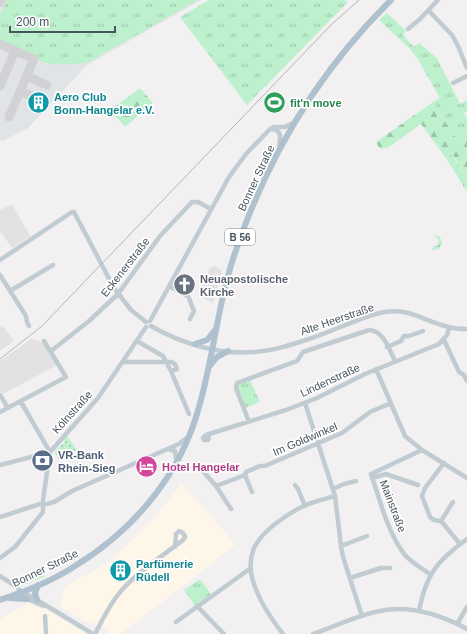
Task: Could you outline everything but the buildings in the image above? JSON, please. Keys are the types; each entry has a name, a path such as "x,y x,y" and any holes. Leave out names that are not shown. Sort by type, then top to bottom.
{"main road":[{"name":"Bonner Straße","path":"0,600 38,585 74,568 102,548 122,532 139,514 173,471 186,446 195,421 208,369 223,296 235,251 256,195 296,121 321,82 352,42 391,0"},
{"path":"195,344 207,340 216,328"},
{"path":"208,369 217,357 228,351"},
{"name":"Bonner Straße","path":"164,483 185,439 202,395"},
{"path":"38,585 35,593 38,600"},
{"path":"7,598 27,599"}],"street":[{"path":"408,29 438,0"},
{"path":"428,11 452,36 467,68"},
{"path":"453,83 467,76"},
{"path":"270,129 288,126 296,121"},
{"path":"270,129 275,129 280,132 281,136 279,151"},
{"name":"Kölnstraße","path":"50,452 98,398 123,362 148,324 170,286 211,208 235,167 270,129"},
{"name":"Eckenerstraße","path":"50,352 89,321 118,294 160,236 192,202 198,202 211,208"},
{"path":"0,260 72,212 76,214 101,265 118,294 131,310 148,324 176,339 212,348"},
{"path":"10,291 53,265"},
{"path":"0,275 26,316 29,326"},
{"path":"170,286 188,296 194,311 190,319"},
{"name":"Alte Heerstraße","path":"212,348 228,351 255,352 312,338 384,312 414,314 449,328 467,329"},
{"path":"449,328 444,340 459,372 466,374 467,381"},
{"path":"249,422 236,388 238,383 297,361 303,352 373,330 381,335 395,361"},
{"path":"387,346 401,342 404,336 409,336 423,331"},
{"name":"Lindenstraße","path":"209,435 305,403 376,369 439,344 444,340"},
{"path":"0,412 66,377 44,341"},
{"path":"137,341 163,356 167,362"},
{"path":"123,362 172,362 175,364 177,369 171,371 189,414"},
{"path":"376,369 405,436 422,450 467,478"},
{"path":"0,395 8,408"},
{"path":"0,558 15,547 43,512 43,500 50,452 21,402"},
{"path":"305,403 335,496 341,546 362,616"},
{"name":"Im Goldwinkel","path":"216,486 245,475 246,472 260,466 264,466 342,433 370,412 391,403"},
{"path":"0,517 40,504 54,502 72,491 179,444 185,439"},
{"path":"166,449 175,451 176,458"},
{"name":"Mainstraße","path":"422,450 371,474 391,532 397,544 411,561 430,574"},
{"path":"0,465 50,452"},
{"path":"444,463 425,488 422,496 430,517 434,520 441,521 460,544"},
{"path":"202,470 216,486 231,509"},
{"name":"Mainstraße","path":"372,478 386,474 418,485"},
{"path":"245,475 252,492"},
{"path":"333,489 356,481"},
{"path":"295,485 305,506"},
{"path":"283,634 264,608 257,594 250,568 252,554 258,539 279,521 305,506 335,496"},
{"path":"441,521 453,502"},
{"path":"341,546 367,536"},
{"path":"419,611 422,595 430,574 437,565 467,539"},
{"path":"0,576 21,591 94,634 116,597 126,586 175,547"},
{"path":"176,622 250,568"},
{"path":"350,578 381,568 390,568"},
{"path":"21,591 27,599 51,608"},
{"path":"198,607 224,634"},
{"path":"457,624 467,607"},
{"path":"313,634 375,612 395,609 419,611 437,616 467,629"},
{"path":"46,616 46,634"}],"shaded area":[{"path":"0,0 201,0 87,65 28,128 3,141 0,140"},
{"path":"12,204 30,236 12,248 0,231 0,210"},
{"path":"215,266 222,271 213,303 198,295 210,268"},
{"path":"3,326 14,341 0,351 0,328"},
{"path":"31,339 42,342 57,365 3,394 0,390 0,361"},
{"path":"181,483 214,519 235,545 121,634 109,634 104,628 89,622 85,622 61,607 60,604 65,587 112,560 160,511"},
{"path":"29,603 53,613 86,634 0,634 0,619"}],"green space":[{"path":"7,0 198,0 89,62 76,64 51,64 38,61 39,59 0,41 0,15"},
{"path":"209,0 344,0 348,2 247,105 180,17"},
{"path":"387,13 406,31 403,35 414,47 419,43 437,58 460,104 467,100 467,112 464,113 467,118 467,135 457,140 433,102 440,98 417,58 411,50 379,20"},
{"path":"140,88 153,103 125,127 110,110"},
{"path":"433,102 457,140 467,135 467,178 452,154 446,158 421,124 389,147 380,149 376,142"},
{"path":"451,154 467,178 467,192 446,158"},
{"path":"435,235 440,237 442,243 439,249 432,250 433,247 438,245 439,240 435,237"},
{"path":"250,380 260,402 245,408 237,387 239,384"},
{"path":"67,436 77,450 60,457 59,459 55,454 55,451 65,442 64,439"},
{"path":"41,565 44,577 20,586"},
{"path":"200,579 211,594 195,606 184,590"}],"taxiway":[{"path":"0,44 34,59 9,117"},
{"path":"0,86 15,51"},
{"path":"27,76 47,85"},
{"path":"20,91 34,97"}],"tram line":[{"path":"0,359 42,326 332,24 359,0"}],"place":[{"name":"Aero Club Bonn-Hangelar e.V.","path":"38,103"},
{"name":"fit'n move","path":"274,103"},
{"name":"Neuapostolische Kirche","path":"184,285"},
{"name":"VR-Bank Rhein-Sieg","path":"42,461"},
{"name":"Hotel Hangelar","path":"146,467"},
{"name":"Parfümerie Rüdell","path":"121,570"}]}
